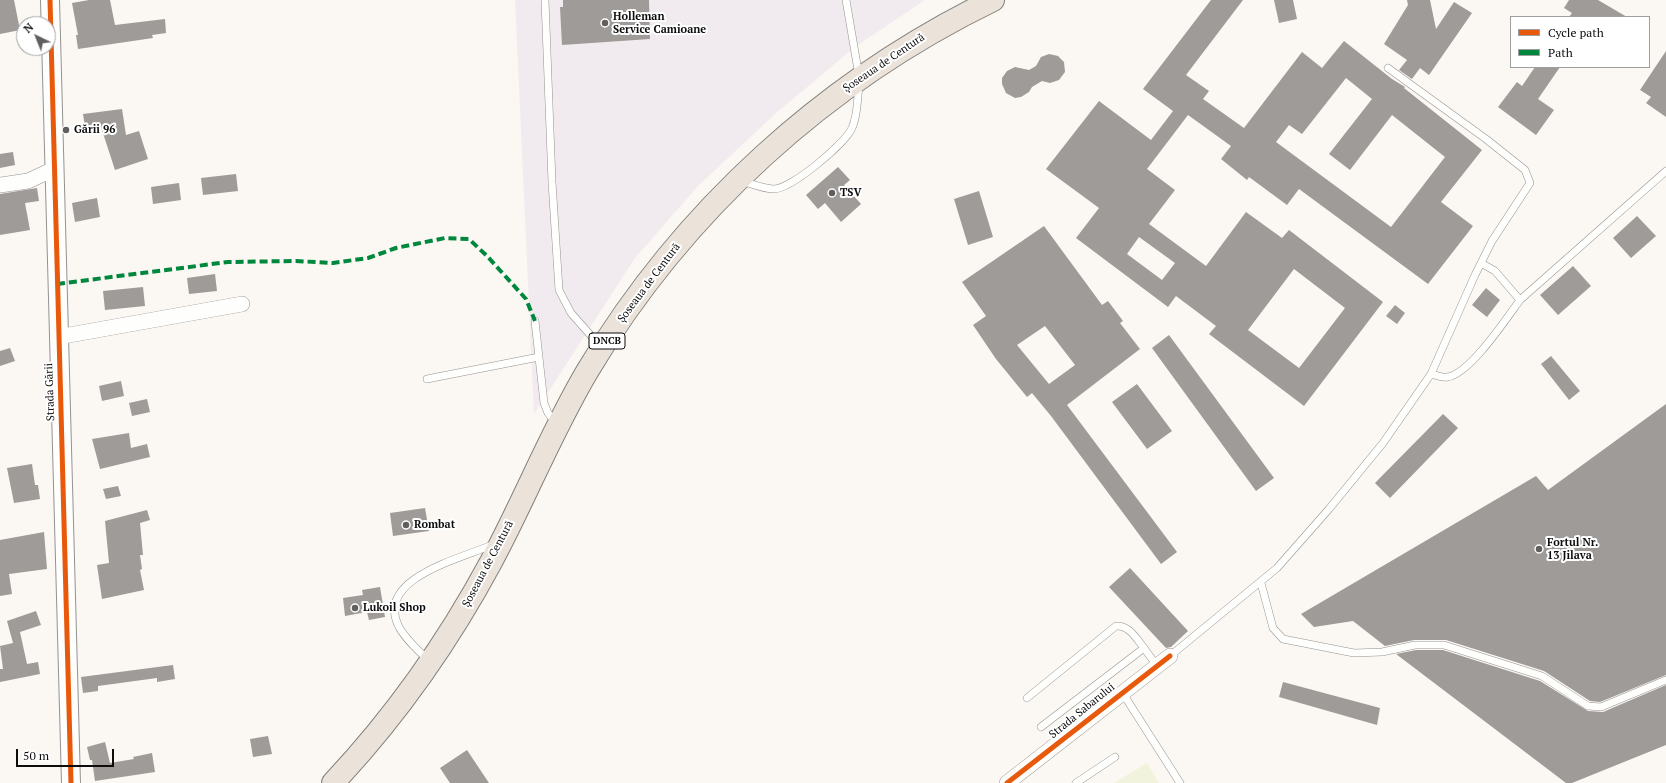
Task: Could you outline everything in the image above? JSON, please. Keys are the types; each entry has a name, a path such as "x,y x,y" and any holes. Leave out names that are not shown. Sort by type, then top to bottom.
{"main road":[{"name":"Șoseaua de Centură","path":"333,783 391,715 430,662 471,598 503,539 558,425 602,349 627,310 658,269 701,218 738,180 814,112 859,78 932,32 993,0"}],"street":[{"name":"Strada Gării","path":"50,0 71,783"},
{"path":"0,185 28,181 54,169"},
{"path":"58,337 242,304"},
{"name":"Strada Sabarului","path":"1007,783 1170,656"}],"lane":[{"path":"545,0 552,182 559,290 571,313 602,349"},
{"path":"738,180 774,189 786,187 796,182 843,141 852,130 856,118 859,78 846,0"},
{"path":"1170,656 1261,583 1277,568 1329,509 1383,443 1432,374 1492,241 1530,183 1525,170 1486,139 1388,68"},
{"path":"1432,374 1447,377 1466,368 1489,341 1520,300 1666,171"},
{"path":"1481,263 1495,271 1520,300"},
{"path":"535,321 544,403 548,413 558,425"},
{"path":"427,379 538,357"},
{"path":"430,662 398,626 394,614 394,602 399,593 412,581 435,567 503,539"},
{"path":"1261,583 1273,628 1283,639 1354,653 1382,652 1415,646 1444,645 1542,676 1588,706 1601,707 1666,680"},
{"path":"1027,698 1116,626 1127,628 1144,648 1156,666"},
{"path":"1041,727 1144,648"},
{"path":"1122,692 1180,783"},
{"path":"1076,783 1115,757"}],"shaded area":[{"path":"515,0 925,0 855,47 775,114 697,187 635,258 534,414"}],"green space":[{"path":"1147,763 1159,783 1114,783"}],"building":[{"path":"0,0 14,0 17,16 16,31 0,34"},
{"path":"89,0 110,0 115,25 165,19 166,33 152,35 153,38 78,49 76,35 78,35 72,3"},
{"name":"Holleman Service Camioane","path":"563,0 649,0 650,39 562,45 560,7 563,7"},
{"path":"1211,0 1243,0 1186,75 1209,91 1203,99 1244,128 1302,52 1322,68 1344,41 1392,79 1405,87 1404,88 1482,150 1441,202 1473,226 1428,284 1299,189 1287,205 1249,177 1247,180 1221,159 1231,146 1188,115 1147,169 1175,190 1149,224 1206,266 1246,212 1282,238 1289,230 1383,302 1304,406 1209,334 1216,326 1176,296 1168,307 1076,238 1099,208 1046,169 1099,101 1151,140 1173,111 1143,89","holes":["1346,78 1372,99 1329,154 1350,170 1392,115 1445,157 1391,227 1276,142 1289,125 1302,134","1139,237 1175,263 1162,280 1127,254","1294,269 1345,308 1299,368 1248,330"]},
{"path":"1274,0 1293,0 1297,19 1279,23"},
{"path":"1407,0 1430,0 1436,29 1454,2 1472,13 1429,75 1420,68 1412,79 1399,70 1407,60 1384,44 1408,5"},
{"path":"1569,0 1598,0 1625,16 1570,16 1572,13 1564,8"},
{"path":"1666,51 1666,117 1646,103 1651,97 1640,90"},
{"path":"1049,54 1058,56 1064,62 1065,72 1059,80 1050,83 1042,81 1032,87 1029,92 1021,97 1015,98 1006,93 1002,84 1002,78 1007,71 1015,67 1029,70 1036,66 1041,57"},
{"path":"1534,68 1559,68 1538,99 1554,110 1536,135 1498,107 1517,82 1522,86"},
{"path":"122,109 126,135 139,131 148,159 115,170 100,124 85,127 83,114"},
{"path":"13,152 15,165 0,168 0,154"},
{"path":"838,167 850,180 844,185 861,204 841,222 825,203 818,209 806,195"},
{"path":"236,174 238,191 203,195 201,178"},
{"path":"179,183 181,200 153,204 151,187"},
{"path":"37,188 39,201 25,203 30,230 0,235 0,194"},
{"path":"979,191 993,237 968,245 954,199"},
{"path":"97,198 100,217 75,222 72,203"},
{"path":"1637,216 1656,236 1631,258 1613,238"},
{"path":"1044,226 1102,305 1108,301 1123,321 1120,323 1140,349 1067,405 1177,552 1161,564 1051,416 1032,393 1027,397 996,359 973,325 986,316 962,282","holes":["1045,326 1075,365 1049,384 1017,345"]},
{"path":"1573,266 1591,286 1558,315 1540,295"},
{"path":"215,274 217,291 189,294 187,278"},
{"path":"143,287 145,306 105,310 103,291"},
{"path":"1486,288 1500,300 1487,317 1472,305"},
{"path":"1395,305 1405,313 1397,324 1386,316"},
{"path":"1169,335 1274,478 1256,491 1152,348"},
{"path":"10,348 15,361 0,366 0,351"},
{"path":"1551,356 1580,391 1569,400 1541,364"},
{"path":"121,381 124,396 102,401 99,386"},
{"path":"1137,384 1172,431 1147,449 1112,402"},
{"path":"147,399 150,412 132,416 129,403"},
{"name":"Fortul Nr. 13 Jilava","path":"1666,404 1666,675 1600,702 1590,701 1544,671 1446,640 1414,640 1385,646 1353,621 1314,627 1301,614 1536,476 1548,490"},
{"path":"1443,414 1458,428 1390,498 1375,483"},
{"path":"129,433 131,448 147,444 150,457 100,469 92,439"},
{"path":"32,464 35,485 38,485 40,499 14,503 7,468"},
{"path":"118,486 121,496 106,499 103,489"},
{"path":"425,508 429,531 393,536 390,513"},
{"path":"147,510 150,520 140,523 143,555 140,555 142,569 140,570 144,590 102,599 97,565 109,563 105,521"},
{"path":"44,532 47,569 9,574 12,594 0,596 0,540"},
{"path":"1130,568 1188,631 1171,647 1166,648 1109,587"},
{"path":"380,587 385,617 369,620 367,612 345,616 343,598 363,595 362,590"},
{"path":"36,611 41,625 20,632 27,664 38,662 40,674 0,682 0,669 3,669 0,646 13,643 7,621"},
{"path":"1416,650 1443,650 1540,681 1588,711 1603,712 1666,685 1666,745 1572,783 1566,783 1396,654"},
{"path":"173,665 175,679 157,682 157,678 98,686 98,691 83,693 81,677"},
{"path":"1283,682 1380,708 1377,725 1279,697"},
{"path":"268,736 272,754 253,757 250,739"},
{"path":"105,742 110,763 134,759 133,757 152,753 155,772 95,781 92,760 90,760 87,747"},
{"path":"467,750 489,783 450,783 440,768"}],"marked path":[{"path":"57,284 228,262 296,261 333,263 368,258 396,248 445,238 469,239 487,256 526,299 535,321"}],"cycle path":[{"path":"50,0 71,783"},
{"path":"1007,783 1170,656"}],"place":[{"name":"Holleman Service Camioane","path":"605,23"},
{"name":"Gării 96","path":"66,130"},
{"name":"TSV","path":"832,193"},
{"name":"Rombat","path":"406,525"},
{"name":"Fortul Nr. 13 Jilava","path":"1539,549"},
{"name":"Lukoil Shop","path":"355,608"}]}
